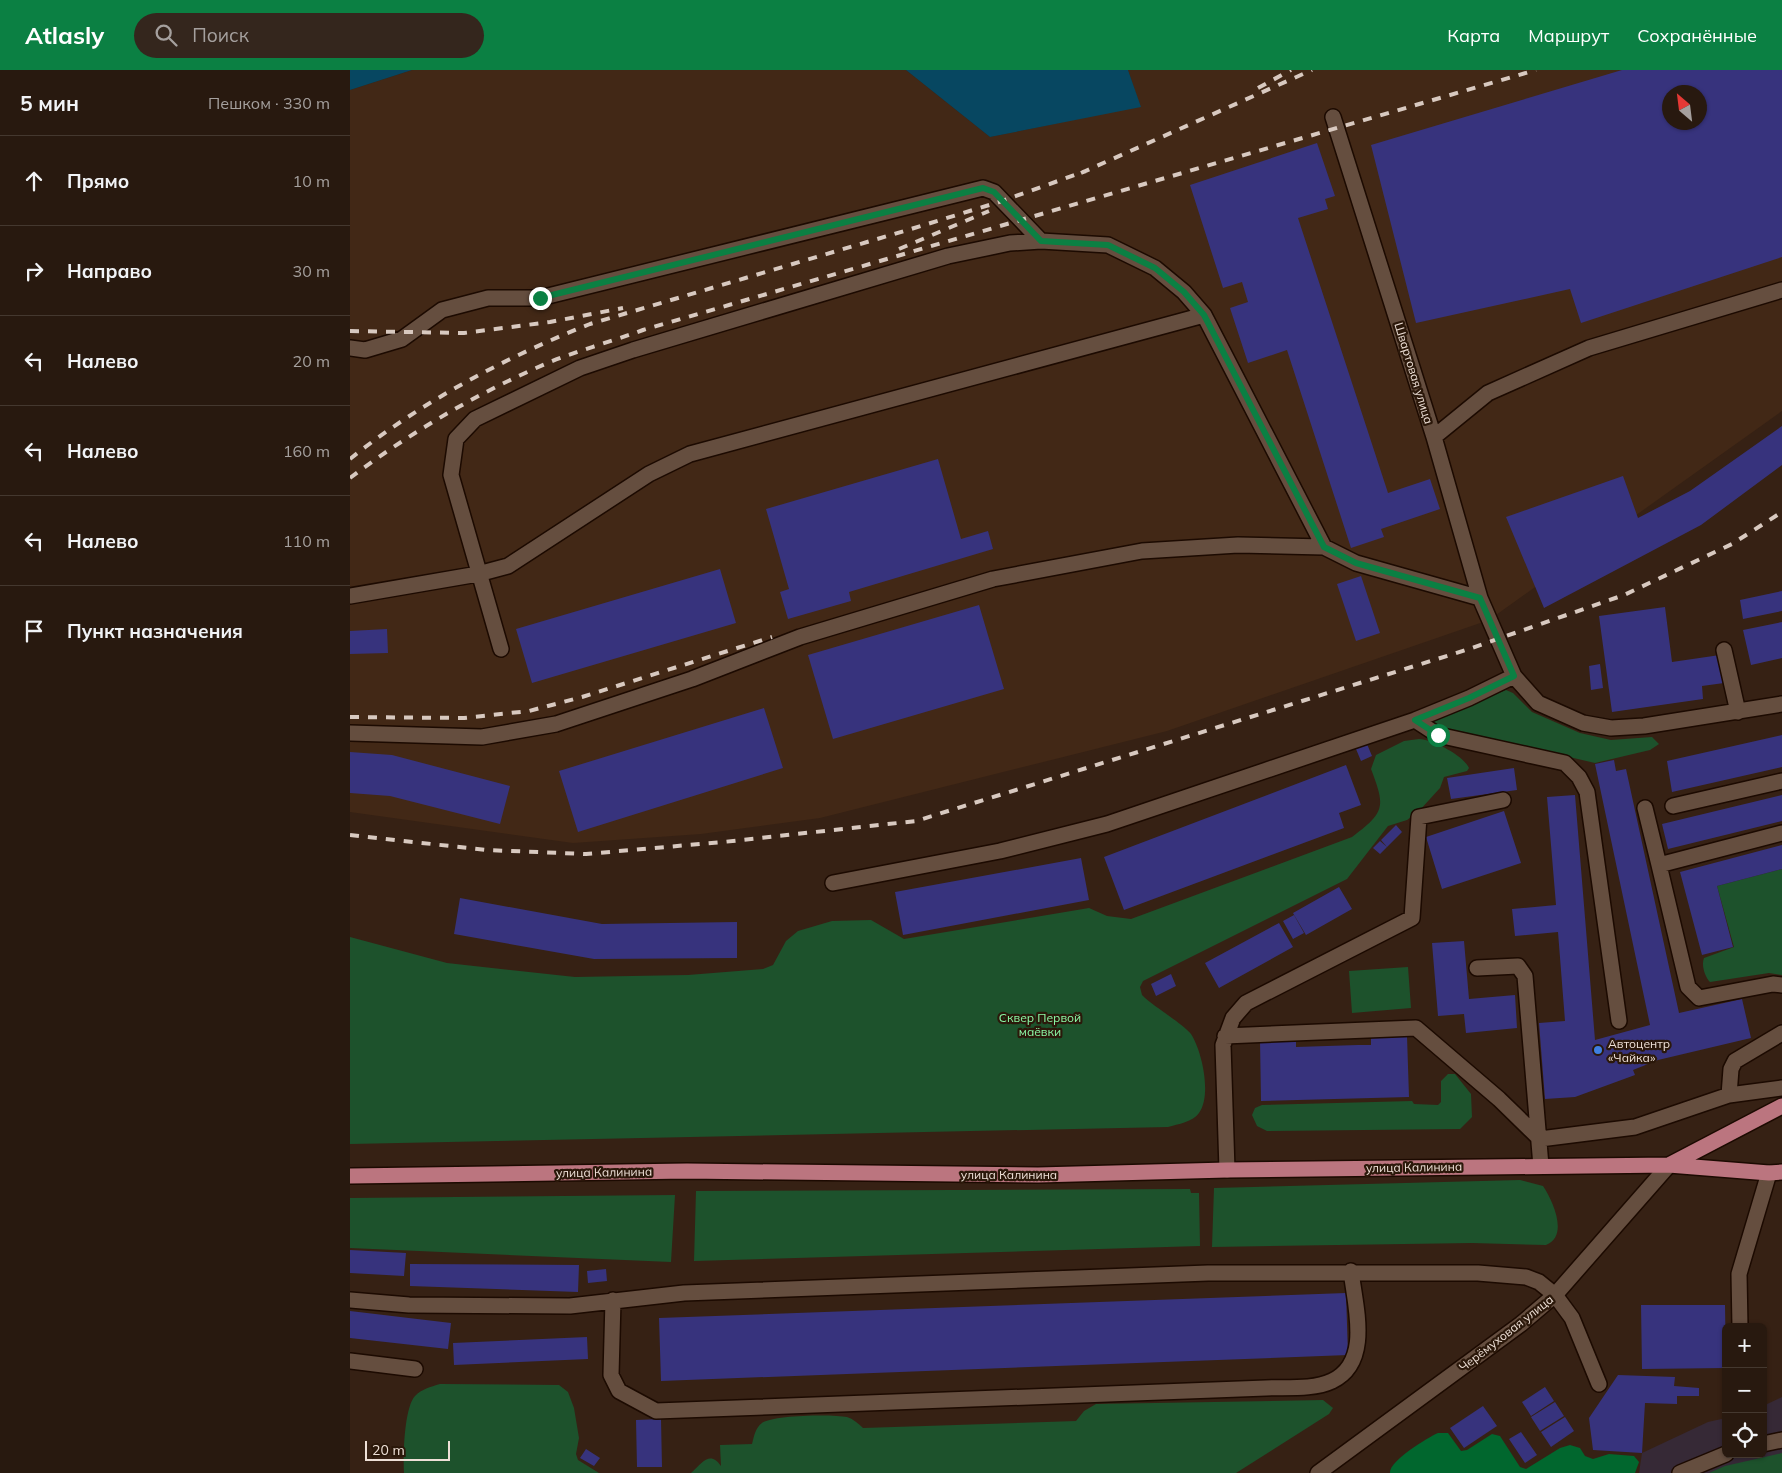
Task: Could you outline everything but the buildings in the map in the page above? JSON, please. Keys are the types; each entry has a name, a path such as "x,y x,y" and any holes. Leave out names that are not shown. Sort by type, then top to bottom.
{"main road":[{"name":"Швартовая улица","path":"1333,117 1434,437 1488,393 1589,348 1782,290"},
{"path":"350,348 365,350 402,339 442,310 488,298 540,298 983,188 994,192 1041,241"},
{"path":"501,649 451,475 456,439 475,418 580,368 634,350 948,256 1010,243 1041,241 1108,245 1155,268 1184,292 1204,315 1324,547"},
{"path":"350,596 478,574 508,566 649,474 690,454 1204,315"},
{"path":"1434,437 1480,598 1514,676 1538,703 1583,723 1611,728 1738,712 1782,704"},
{"path":"350,734 482,737 556,724 692,679 800,636 993,579 1142,551 1238,546 1324,547 1356,563 1480,598"},
{"path":"1724,650 1738,712"},
{"path":"833,883 1000,851 1107,824 1415,720 1469,698 1514,676"},
{"path":"1415,720 1432,733 1442,736 1565,764 1579,777 1587,792 1620,1021"},
{"path":"1673,806 1782,781"},
{"path":"1227,1170 1223,1045 1232,1018 1246,1003 1412,918 1419,816 1503,800"},
{"path":"1645,808 1688,987 1699,998 1773,984 1782,985"},
{"path":"1659,865 1782,833"},
{"path":"1477,968 1518,966 1523,969 1541,1166"},
{"path":"1225,1036 1416,1028 1499,1099 1540,1140"},
{"path":"1729,1095 1731,1069 1735,1061 1782,1033"},
{"path":"1540,1140 1635,1127 1729,1095 1782,1088"},
{"name":"улица Калинина","path":"1669,1165 1782,1106"},
{"name":"улица Калинина","path":"350,1176 687,1171 1038,1175 1227,1170 1669,1165 1775,1173"},
{"name":"Черёмуховая улица","path":"1318,1473 1522,1324 1555,1295 1669,1165"},
{"path":"1740,1323 1739,1274 1775,1173"},
{"path":"613,1300 611,1375 619,1391 656,1411 1266,1388 1310,1386 1331,1381 1347,1370 1355,1357 1358,1338 1351,1271"},
{"path":"350,1300 409,1305 570,1306 694,1292 1208,1273 1351,1271 1478,1273 1526,1277 1539,1282 1555,1295 1572,1318 1599,1384"},
{"path":"350,1361 415,1369"},
{"path":"1767,1443 1782,1440"},
{"path":"1680,1473 1722,1456"}],"shaded area":[{"path":"412,70 906,70 990,137 1140,106 1128,70 1782,70 1782,411 1489,620 1167,731 820,818 701,834 573,843 350,812 350,90"},
{"path":"1782,1397 1782,1473 1639,1473 1642,1453 1708,1422 1722,1419 1722,1458 1767,1458 1767,1404"}],"green space":[{"path":"1506,690 1513,693 1532,712 1580,733 1611,740 1652,737 1659,744 1650,750 1595,763 1448,729 1434,723 1435,719"},
{"name":"Сквер Первой маёвки","path":"1419,739 1432,742 1454,753 1469,768 1467,771 1444,777 1440,788 1419,811 1407,820 1388,826 1347,879 1143,981 1140,987 1142,995 1187,1030 1199,1051 1204,1073 1205,1095 1199,1113 1193,1119 1168,1127 350,1144 350,937 447,963 575,977 688,975 763,969 773,965 786,941 798,931 832,921 871,920 904,939 1089,908 1107,916 1131,919 1352,837 1371,821 1380,808 1379,792 1371,769 1376,755 1404,741"},
{"path":"1782,869 1782,975 1769,973 1710,982 1704,971 1704,958 1734,947 1717,886"},
{"path":"1408,967 1411,1008 1352,1013 1349,971"},
{"path":"1448,1074 1455,1074 1471,1094 1472,1117 1460,1129 1267,1131 1257,1126 1252,1115 1255,1108 1262,1105 1412,1101 1414,1104 1438,1105 1441,1102 1441,1081"},
{"path":"1520,1180 1543,1186 1551,1200 1558,1226 1557,1234 1546,1245 1472,1243 1212,1247 1214,1188"},
{"path":"1190,1189 1191,1193 1199,1193 1200,1246 694,1261 696,1191"},
{"path":"675,1195 671,1262 350,1248 350,1198"},
{"path":"440,1384 559,1385 568,1392 574,1408 579,1438 576,1454 578,1460 599,1473 404,1473 406,1421 411,1402 420,1392"},
{"path":"1323,1400 1333,1408 1329,1414 1236,1473 691,1473 702,1462 710,1459 717,1461 721,1466 720,1445 752,1444 756,1430 762,1423 778,1418 817,1415 840,1416 855,1421 863,1428 1076,1421 1084,1411 1096,1404"},
{"path":"1438,1433 1448,1433 1461,1451 1467,1450 1492,1434 1500,1436 1520,1467 1526,1469 1560,1448 1570,1445 1580,1448 1585,1456 1593,1459 1609,1454 1634,1456 1639,1462 1635,1473 1390,1473 1391,1468 1402,1456"},
{"path":"1782,1453 1782,1473 1709,1473 1725,1466 1767,1458"}],"water":[{"path":"350,70 412,70 350,90"},
{"path":"906,70 1128,70 1141,107 990,137"}],"railway":[{"path":"1258,88 1291,70"},
{"path":"1081,173 1312,70"},
{"path":"350,478 446,414 497,386 573,353 643,330 1536,70"},
{"path":"350,459 406,418 465,382 527,351 590,324 999,202 1086,171"},
{"path":"899,249 989,211"},
{"path":"350,331 464,333 550,322 623,308"},
{"path":"350,835 486,850 586,854 723,842 916,821 1466,650 1624,595 1732,544 1782,512"},
{"path":"350,717 464,718 529,711 582,697 772,637"}],"place":[{"name":"Автоцентр «Чайка»","path":"1598,1050"}],"route":[{"path":"540,298 983,188 994,192 1041,241 1108,245 1155,268 1184,292 1204,315 1324,547 1356,563 1480,598 1496,639 1514,676 1469,698 1415,720 1432,733 1438,735"}]}
